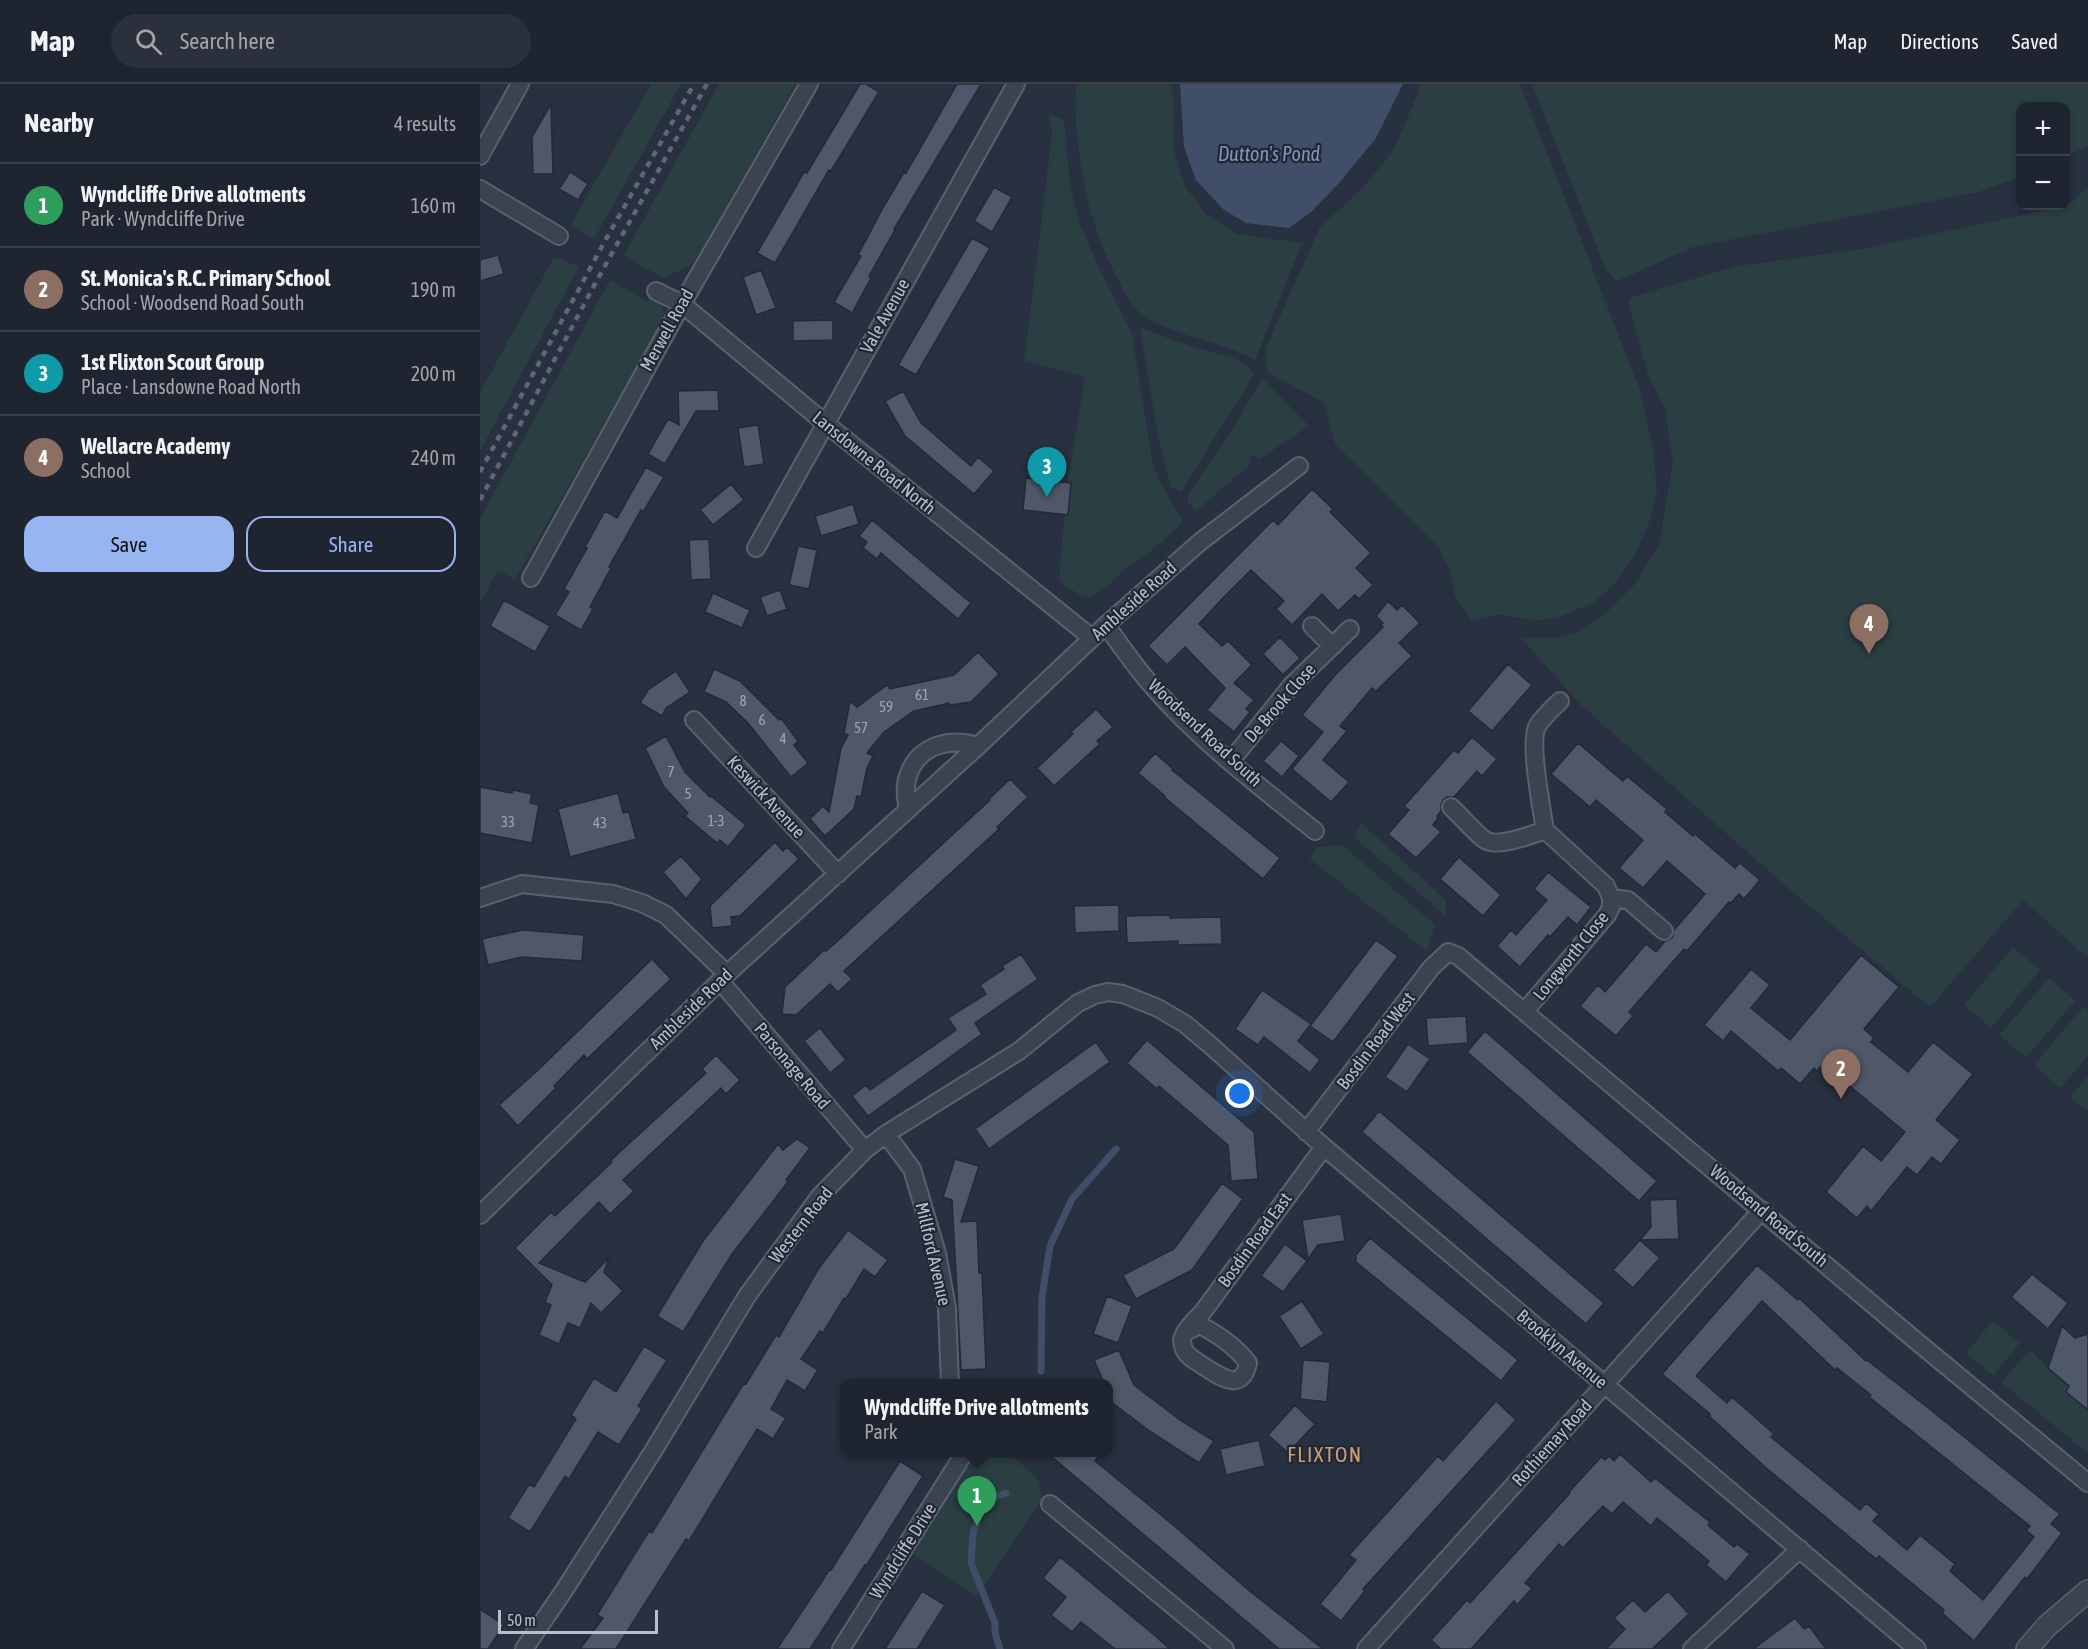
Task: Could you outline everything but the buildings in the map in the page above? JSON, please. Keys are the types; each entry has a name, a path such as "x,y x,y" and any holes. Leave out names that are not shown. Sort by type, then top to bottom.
{"street":[{"path":"480,156 520,84"},
{"name":"Merwell Road","path":"531,578 681,303 809,84"},
{"name":"Vale Avenue","path":"756,548 1016,84"},
{"path":"480,189 559,236"},
{"name":"Lansdowne Road North","path":"656,291 681,303 825,423 1092,638"},
{"name":"Ambleside Road","path":"480,1215 724,978 978,746 1106,625 1200,542 1299,466"},
{"name":"Woodsend Road South","path":"1106,625 1154,688 1230,762 1315,831"},
{"path":"1312,626 1332,646"},
{"name":"De Brook Close","path":"1230,762 1291,686 1350,629"},
{"path":"1451,807 1487,841 1500,842 1517,839 1545,830 1534,755 1535,732 1538,725 1560,701"},
{"name":"Keswick Avenue","path":"694,720 838,874"},
{"path":"908,810 906,794 908,777 921,755 936,744 948,742 963,741 978,746"},
{"name":"Longworth Close","path":"1525,1011 1607,915 1611,907 1611,898 1606,886 1545,830"},
{"name":"Parsonage Road","path":"480,898 522,884 613,894 642,903 666,915 724,978 865,1150"},
{"name":"Longworth Close","path":"1611,898 1628,900 1665,931"},
{"name":"Woodsend Road South","path":"1448,952 1458,956 1525,1011 2088,1483"},
{"name":"Bosdin Road West","path":"1306,1132 1431,968 1448,952"},
{"name":"Western Road","path":"524,1649 563,1593 651,1454 747,1296 820,1196 865,1150 886,1134 1019,1051 1078,1003 1095,994 1108,992 1123,994 1158,1008 1185,1024 1209,1044"},
{"name":"Brooklyn Avenue","path":"1209,1044 1306,1132 1917,1649"},
{"name":"Millford Avenue","path":"886,1134 912,1169 937,1253 947,1308 950,1379"},
{"name":"Bosdin Road East","path":"1185,1332 1202,1313 1324,1147"},
{"name":"Rothiemay Road","path":"1366,1649 1762,1210"},
{"name":"Wyndcliffe Drive","path":"841,1649 962,1457"},
{"path":"1050,1504 1225,1649"},
{"path":"1692,1649 1800,1549"},
{"path":"2028,1649 2047,1626 2088,1591"}],"green space":[{"path":"651,84 681,84 594,239 571,224"},
{"path":"719,84 796,84 698,256 689,266 662,278 624,255"},
{"path":"1077,84 1171,84 1174,100 1174,151 1185,186 1205,213 1237,234 1302,243 1255,360 1242,353 1157,323 1140,313 1130,301 1111,266 1097,233 1087,198 1075,106"},
{"path":"1420,84 1520,84 1640,390 1653,449 1657,491 1650,520 1636,553 1615,583 1593,603 1557,618 1533,621 1499,614 1472,621 1455,596 1450,572 1439,547 1335,444 1324,402 1268,373 1265,350 1320,227 1363,188 1393,151"},
{"path":"1532,84 2088,84 2088,145 2070,154 2070,102 2016,102 2016,178 1979,192 1693,247 1617,281 1606,270"},
{"path":"1049,114 1064,120 1070,185 1079,221 1097,264 1132,334 1152,460 1159,481 1183,522 1151,551 1127,567 1109,585 1090,597 1080,595 1059,581 1067,485 1085,377 1024,361 1052,135"},
{"path":"2088,187 2088,958 2023,900 1930,1007 1786,886 1581,705 1521,638 1554,638 1579,632 1604,615 1634,585 1659,546 1673,463 1665,408 1648,374 1628,303 1632,297 1737,266 1862,249 2047,210 2070,210 2070,203"},
{"path":"554,257 579,266 480,451 480,393"},
{"path":"610,280 648,302 650,297 656,301 662,308 662,321 515,579 498,570 480,604 480,519"},
{"path":"1140,328 1239,360 1255,373 1181,492 1171,488 1158,436"},
{"path":"1262,378 1309,426 1258,460 1255,455 1249,458 1252,463 1196,511 1188,502 1188,495 1237,422"},
{"path":"1361,823 1446,900 1446,916 1354,837"},
{"path":"1342,845 1435,925 1427,951 1310,859 1317,847"},
{"path":"2013,947 2040,970 1991,1028 1964,1005"},
{"path":"2049,978 2075,1001 2026,1058 1999,1035"},
{"path":"2083,1007 2088,1011 2088,1056 2060,1088 2034,1065"},
{"path":"2088,1076 2088,1112 2070,1097"},
{"path":"1992,1321 2020,1343 1993,1375 1966,1354"},
{"path":"2030,1350 2088,1405 2088,1453 2001,1382"},
{"path":"973,1457 1013,1457 1038,1479 1042,1498 977,1596 913,1554"}],"water":[{"name":"Dutton's Pond","path":"1180,84 1403,84 1376,138 1340,182 1311,212 1289,228 1246,223 1224,210 1196,180 1184,147"}],"waterway":[{"path":"1041,1371 1042,1297 1050,1246 1072,1199 1116,1149"},
{"path":"1000,1649 995,1633 995,1623 971,1563 973,1534 984,1501 1006,1493"}],"railway":[{"path":"480,472 606,239 694,84"},
{"path":"480,500 597,280 707,84"}],"place":[{"name":"1st Flixton Scout Group","path":"1047,497"},
{"name":"Wellacre Academy","path":"1869,654"},
{"name":"St. Monica's R.C. Primary School","path":"1841,1099"},
{"name":"Wyndcliffe Drive allotments","path":"977,1526"}],"district":[{"name":"FLIXTON","path":"1325,1455"}]}
